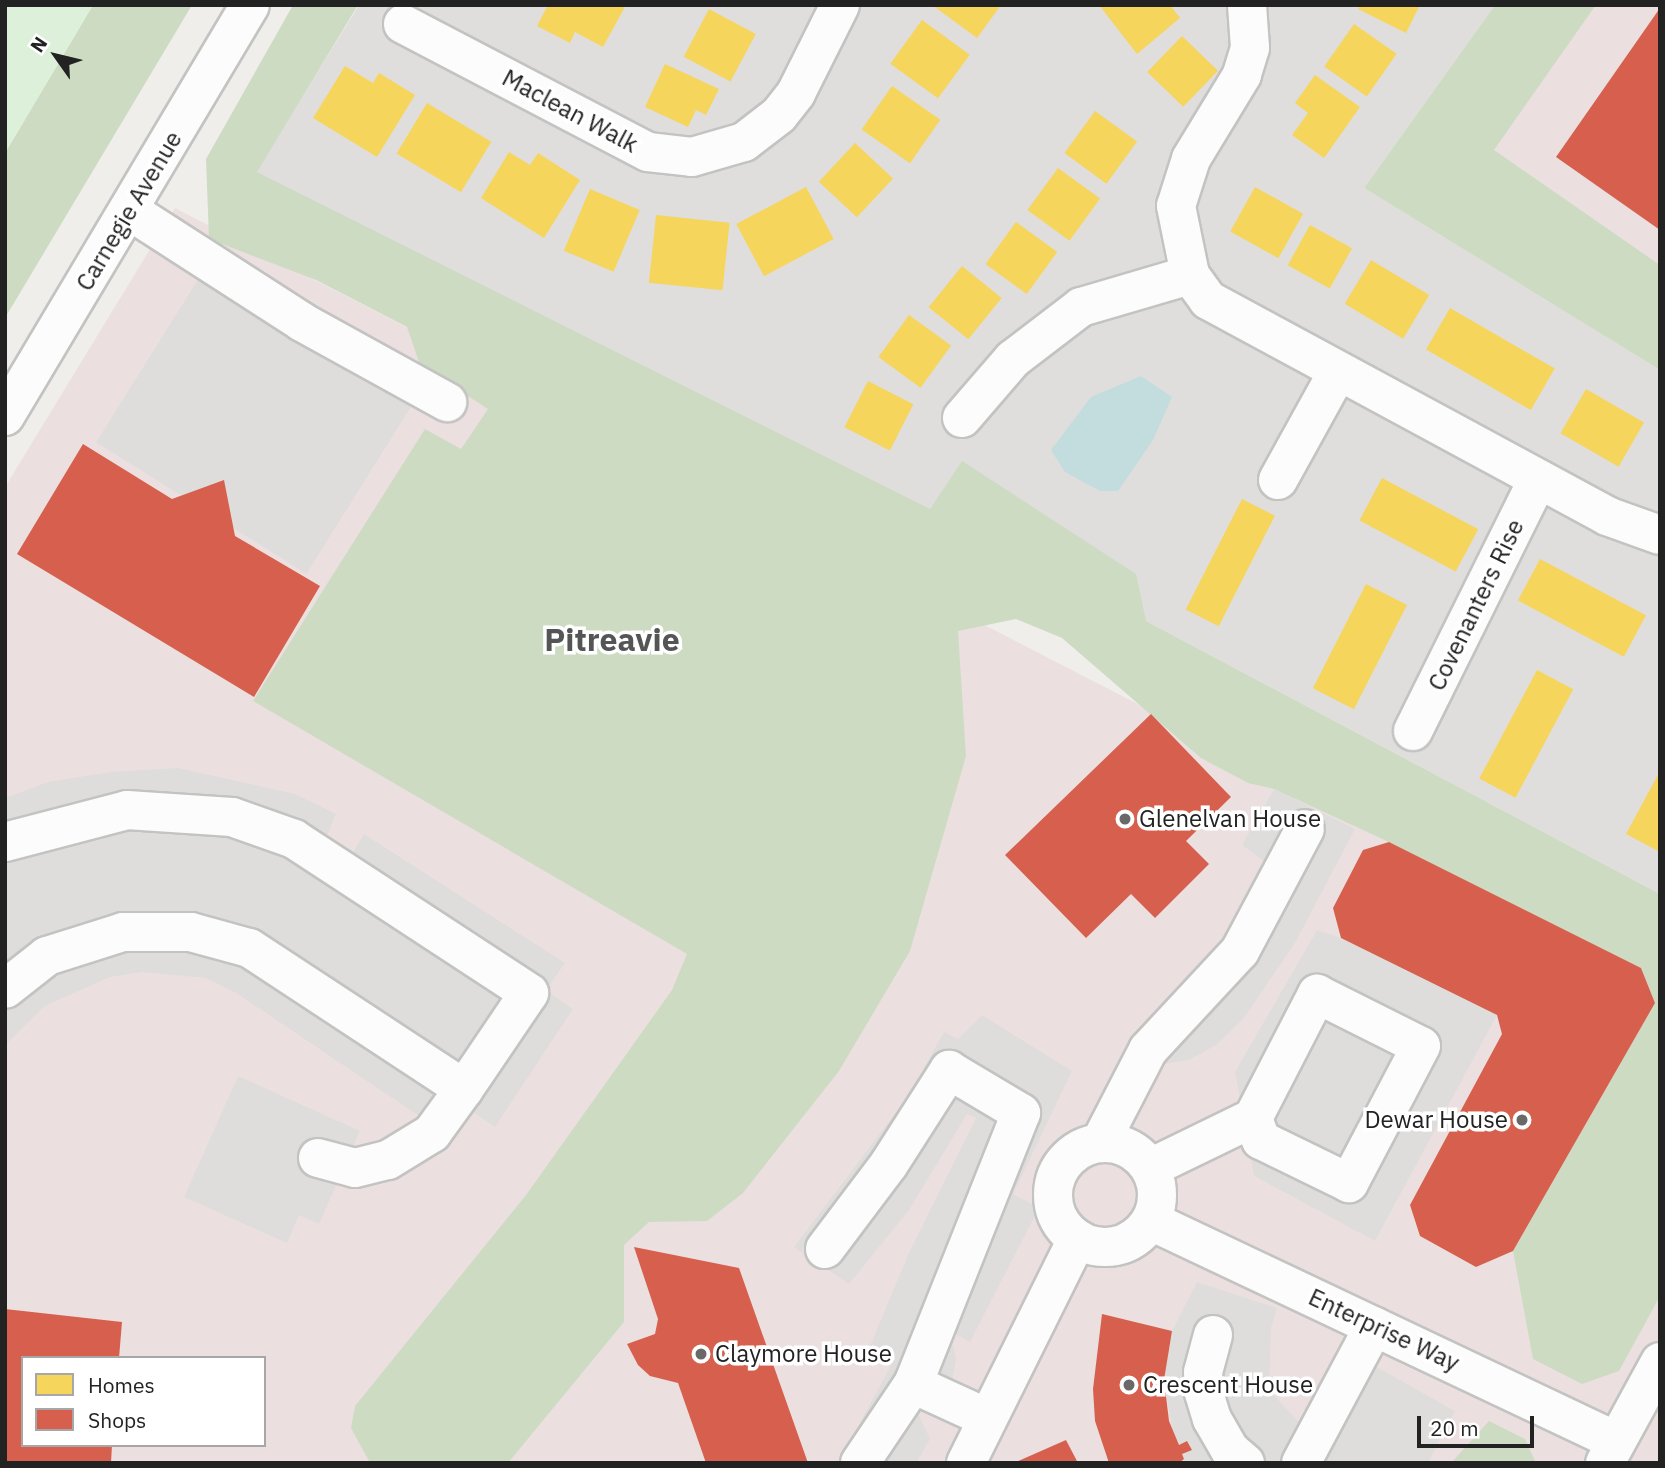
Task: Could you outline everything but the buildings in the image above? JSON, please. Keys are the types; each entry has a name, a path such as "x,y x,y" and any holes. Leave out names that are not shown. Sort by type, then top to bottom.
{"street":[{"name":"Carnegie Avenue","path":"5,416 130,211 250,5"},
{"name":"Maclean Walk","path":"403,24 648,152 692,157 744,142 779,115 796,93 840,5"},
{"path":"1247,5 1250,48 1242,75 1181,182 1177,222 1190,275 1208,300 1224,313 1608,516 1660,535"},
{"path":"130,211 302,322 447,402"},
{"path":"961,418 1013,359 1081,306 1190,275"},
{"path":"1278,480 1337,373"},
{"name":"Covenanters Rise","path":"1413,731 1538,479"},
{"path":"5,842 127,810 232,817 295,839 529,993 432,1133 388,1160 355,1168 318,1158"},
{"path":"1100,1143 1148,1050 1240,951 1305,829"},
{"path":"5,989 47,956 123,932 191,932 249,948 464,1089"},
{"path":"1150,1168 1252,1118 1317,994 1421,1046 1349,1183 1261,1140 1252,1118"},
{"path":"825,1249 889,1164 949,1070 1021,1113 913,1384 860,1463"},
{"path":"1100,1143 1126,1147 1150,1168 1157,1186 1151,1220 1138,1236 1110,1247 1077,1240 1056,1212 1055,1179 1075,1152 1100,1143"},
{"name":"Enterprise Way","path":"1151,1220 1374,1326 1610,1452"},
{"path":"966,1463 1077,1240"},
{"path":"1301,1463 1374,1326"},
{"path":"1213,1335 1203,1372 1203,1393 1212,1419 1230,1450 1245,1463"},
{"path":"1610,1452 1660,1362"},
{"path":"913,1384 987,1418"}],"shaded area":[{"path":"359,5 1495,5 1364,188 1660,370 1660,894 1146,621 256,172"},
{"path":"1596,5 1660,5 1660,265 1493,150"},
{"path":"175,208 1660,973 1660,1463 5,1463 5,487"},
{"path":"217,249 427,380 306,574 96,442"},
{"path":"178,768 295,794 336,814 325,841 350,857 364,834 565,963 546,990 573,1009 495,1127 467,1108 449,1136 236,993 206,978 142,972 110,977 45,1006 5,1045 5,798 48,782 110,772"},
{"path":"1274,789 1355,829 1295,943 1244,1018 1216,1045 1189,1060 1159,1065 1265,862 1242,845"},
{"path":"1317,930 1341,938 1497,1015 1375,1241 1254,1176 1235,1072"},
{"path":"982,1015 1072,1071 1013,1194 1039,1208 970,1342 950,1331 956,1359 945,1421 916,1409 930,1439 916,1463 848,1463 845,1450 895,1358 870,1346 908,1255 976,1118 967,1114 909,1210 849,1284 794,1247 907,1098 944,1032 958,1039"},
{"path":"238,1076 360,1131 319,1224 299,1215 287,1243 184,1197"},
{"path":"1197,1282 1277,1308 1271,1328 1269,1390 1304,1428 1366,1361 1455,1411 1428,1463 1179,1463 1184,1459 1182,1454 1192,1450 1187,1441 1179,1445 1173,1433 1164,1380 1172,1331"}],"green space":[{"path":"5,5 93,5 5,153"},
{"path":"93,5 192,5 5,318 5,153"},
{"path":"293,5 358,5 257,172 930,509 962,461 1136,574 1146,621 1660,894 1660,1296 1619,1371 1582,1384 1533,1359 1513,1251 1655,1003 1641,968 1389,842 1274,789 1248,783 1201,758 1062,638 1016,619 958,631 966,756 910,951 839,1071 743,1193 707,1221 649,1222 624,1245 624,1322 508,1463 370,1463 351,1428 355,1406 526,1195 672,990 687,954 253,701 425,429 461,449 488,409 420,365 407,327 316,280 209,239 206,159"},
{"path":"1495,5 1596,5 1494,150 1660,265 1660,370 1364,188"},
{"path":"1489,1421 1525,1439 1536,1463 1451,1463"}],"water":[{"path":"1141,376 1172,397 1153,440 1118,491 1100,491 1065,472 1051,450 1091,397"}],"place":[{"name":"Glenelvan House","path":"1125,819"},
{"name":"Dewar House","path":"1522,1120"},
{"name":"Claymore House","path":"701,1354"},
{"name":"Crescent House","path":"1129,1385"}],"district":[{"name":"Pitreavie","path":"612,639"}]}
